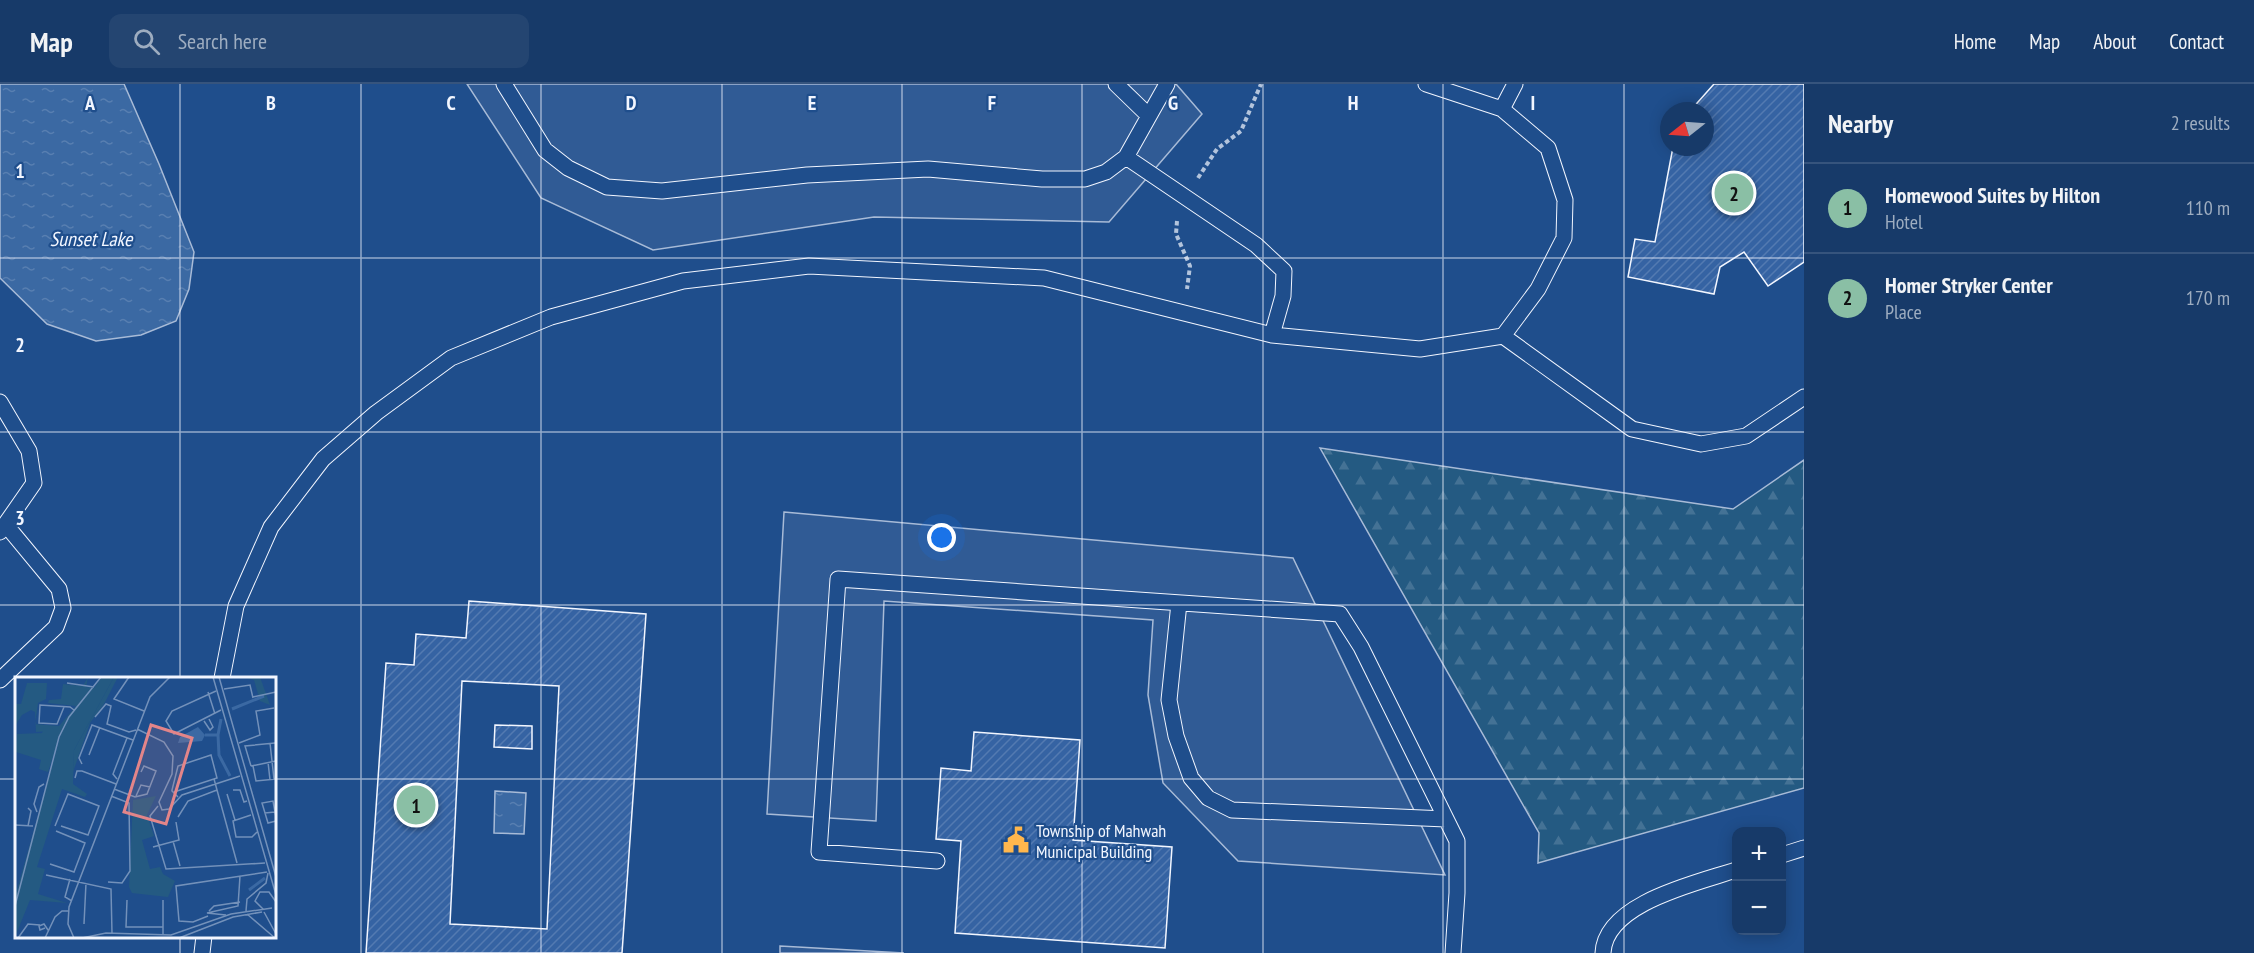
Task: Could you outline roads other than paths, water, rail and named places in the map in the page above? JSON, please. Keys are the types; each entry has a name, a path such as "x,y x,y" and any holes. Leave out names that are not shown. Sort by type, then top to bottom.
{"lane":[{"path":"504,84 545,150 568,168 607,187 662,191 807,175 928,169 1042,179 1085,178 1106,172 1126,157 1167,84"},
{"path":"1116,84 1149,116"},
{"path":"222,677 236,606 271,527 323,459 376,413 451,358 551,318 683,281 809,266 1044,279 1272,335 1420,350 1503,336 1538,289 1564,238 1565,200 1548,148 1502,109 1426,84"},
{"path":"1502,109 1515,84"},
{"path":"1126,157 1256,245 1284,271 1283,296 1272,335"},
{"path":"1503,336 1632,429 1701,444 1746,436 1804,397"},
{"path":"0,402 29,451 34,483 3,528 59,589 63,608 56,627 0,680"},
{"path":"938,861 819,852 838,579 1340,614 1361,647 1457,841 1457,892 1453,953"},
{"path":"1179,603 1169,700 1176,736 1191,778 1208,798 1232,810 1446,819"},
{"path":"1786,854 1804,848"},
{"path":"1603,953 1603,942 1621,916 1659,896 1732,872"},
{"path":"202,953 204,938"}],"water":[{"name":"Sunset Lake","path":"0,84 124,84 194,252 189,289 176,321 141,335 96,341 47,324 0,278"},
{"path":"495,791 526,793 524,834 494,833"}],"place":[{"name":"Homer Stryker Center","path":"1734,193"},
{"name":"Homewood Suites by Hilton","path":"416,805"},
{"name":"Township of Mahwah Municipal Building","path":"1016,840"}]}
